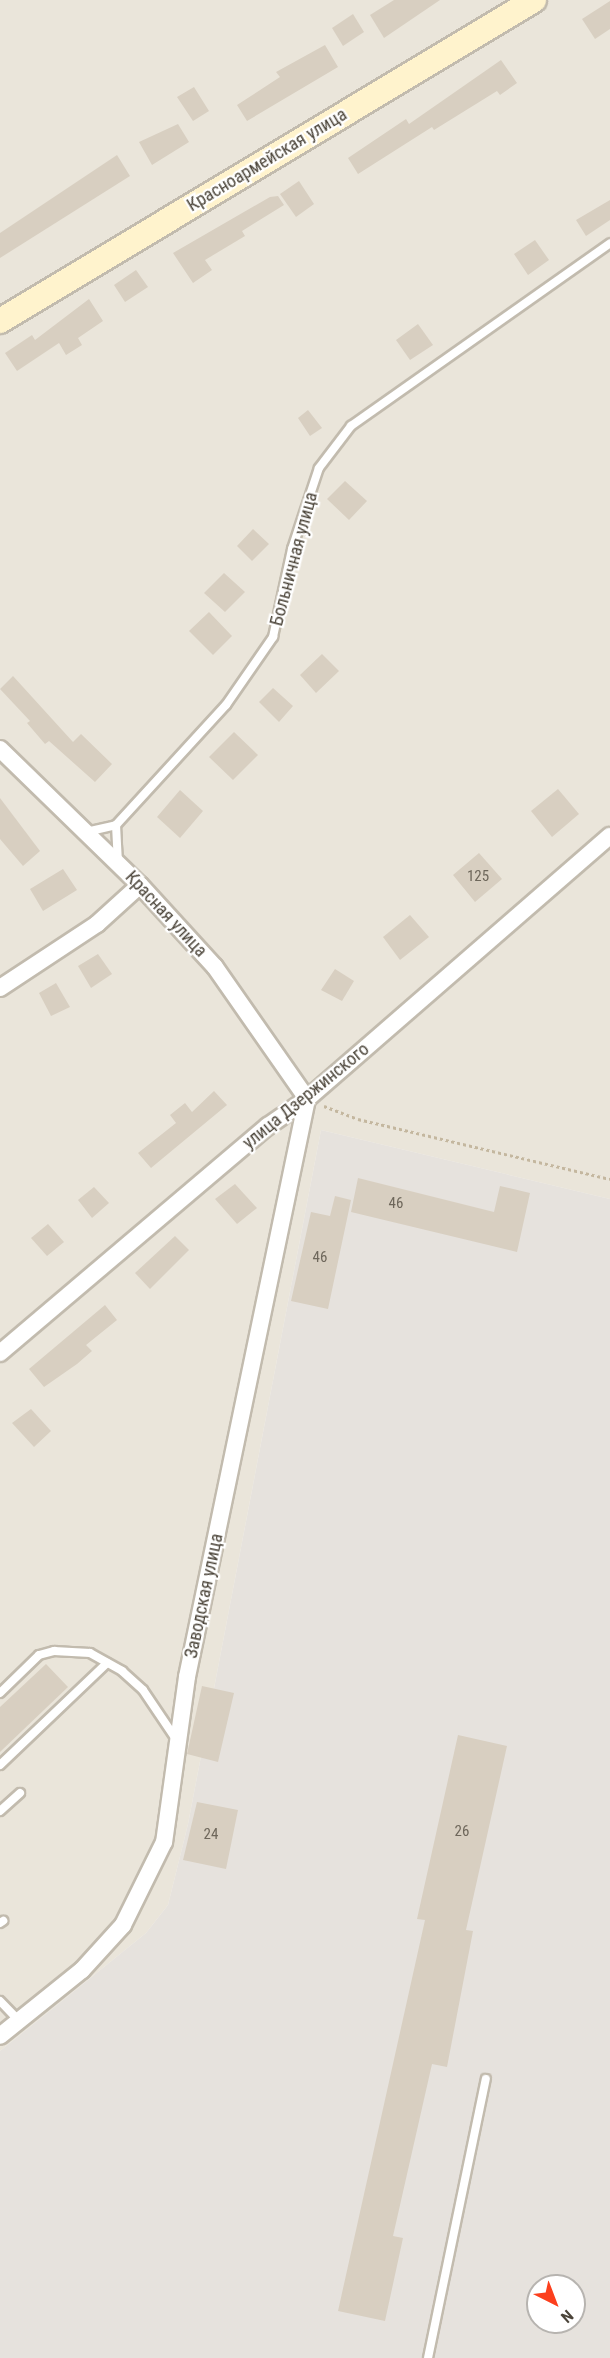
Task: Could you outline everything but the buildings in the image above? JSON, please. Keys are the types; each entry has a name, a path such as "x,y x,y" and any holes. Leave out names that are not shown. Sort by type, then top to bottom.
{"main road":[{"name":"Красноармейская улица","path":"0,321 534,0"}],"street":[{"name":"Красная улица","path":"0,748 140,885 215,967 307,1099"},
{"name":"улица Дзержинского","path":"0,1353 268,1126 307,1099 610,836"},
{"path":"0,988 97,924 140,885"},
{"name":"Заводская улица","path":"0,2036 82,1970 123,1925 164,1842 187,1677 307,1099"}],"lane":[{"name":"Больничная улица","path":"116,825 226,705 273,637 292,549 319,468 351,426 610,243"},
{"path":"86,832 116,825 118,864"},
{"path":"0,1693 39,1655 54,1651 90,1653 143,1690 178,1742"},
{"path":"0,1765 107,1663"},
{"path":"0,1811 20,1793"},
{"path":"0,2001 19,2021"},
{"path":"428,2358 486,2079"}],"path":[{"path":"307,1099 357,1119 610,1179"}],"shaded area":[{"path":"0,0 610,0 610,1199 321,1130 188,1824 168,1905 146,1933 0,2051"},
{"path":"321,1130 610,1199 610,2358 0,2358 0,2051 146,1933 168,1905 188,1824"}]}
